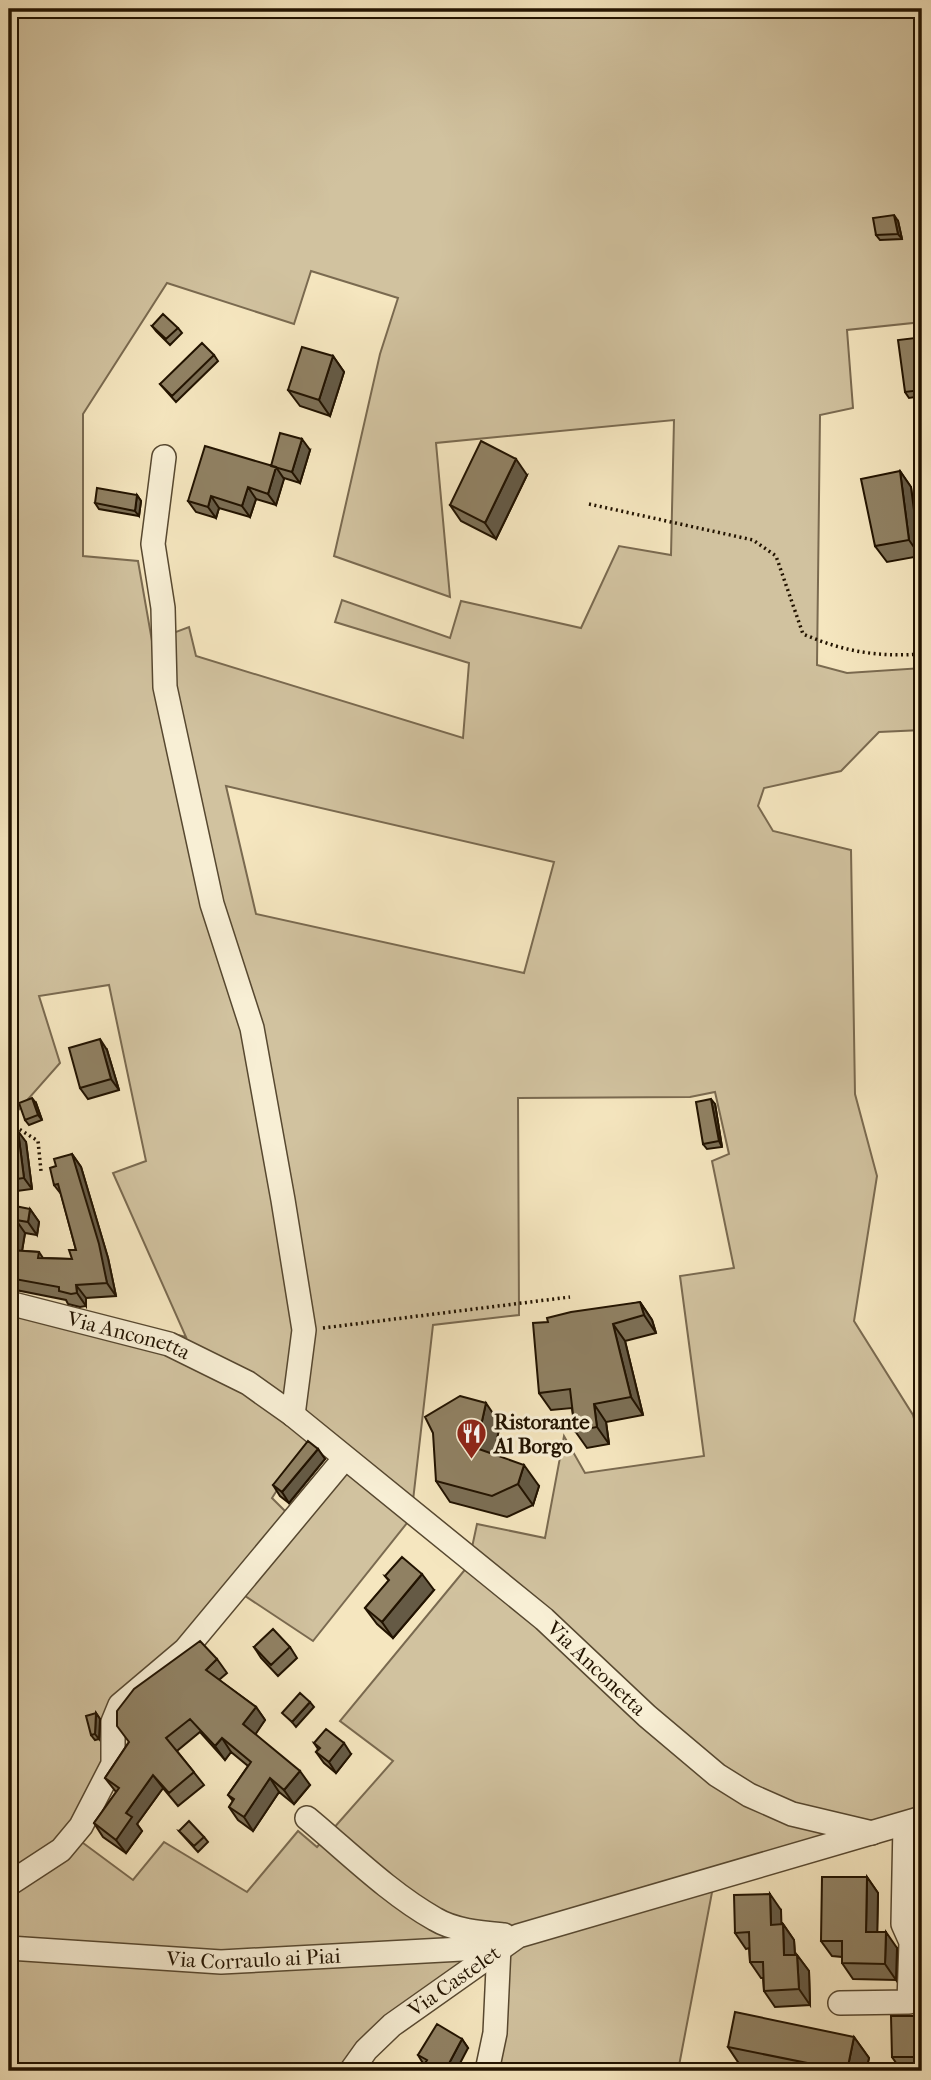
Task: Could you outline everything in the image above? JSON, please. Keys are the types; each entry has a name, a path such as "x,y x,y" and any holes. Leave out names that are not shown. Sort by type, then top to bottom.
{"street":[{"path":"164,457 153,544 163,608 165,687 212,904 252,1028 304,1330 293,1415"},
{"name":"Via Anconetta","path":"9,1303 169,1344 223,1368 293,1415 544,1619 647,1716 717,1775 749,1796 792,1814 872,1833"},
{"path":"9,1884 61,1850 81,1826 113,1764 113,1722 120,1705 185,1650 344,1459"},
{"name":"Via Castelet","path":"307,1818 374,1875 437,1920 508,1941"},
{"name":"Via Anconetta","path":"508,1941 913,1821 903,1924 911,1942 909,2002 841,2003"},
{"name":"Via Castelet","path":"351,2071 366,2050 392,2025 508,1941"},
{"name":"Via Castelet","path":"487,2071 508,1941"},
{"name":"Via Corraulo ai Piai","path":"9,1948 221,1962 508,1941"}],"path":[{"path":"589,504 753,540 776,556 803,634 831,646 879,657 922,654"},
{"path":"9,1128 19,1129 38,1141 41,1171"},
{"path":"304,1330 570,1297"}],"shaded area":[{"path":"9,9 922,9 922,322 847,330 853,408 820,415 817,665 847,673 922,668 922,730 879,732 841,771 764,788 758,806 773,831 851,850 855,1094 877,1176 854,1321 913,1415 922,1449 922,1831 909,1828 713,1887 678,2071 486,2071 490,1966 467,1963 358,2071 9,2071 9,1294 186,1337 113,1173 146,1161 109,985 39,996 60,1063 15,1114 9,1116","holes":["311,271 398,298 380,354 334,556 450,597 436,443 674,420 671,555 619,546 581,628 461,601 450,638 342,600 335,622 469,663 463,738 196,656 189,627 152,641 138,561 83,556 83,414 167,283 294,324","226,786 554,862 524,973 256,914","715,1092 729,1154 712,1161 734,1268 680,1276 704,1456 585,1473 564,1436 545,1538 477,1524 468,1566 340,1721 393,1761 317,1847 298,1831 247,1892 164,1842 133,1880 79,1840 126,1707 236,1590 313,1641 411,1518 433,1325 519,1315 518,1098 690,1097","314,1432 346,1459 294,1520 272,1498"]}],"building":[{"path":"894,215 898,234 876,235 873,218"},
{"path":"163,314 178,328 166,339 152,326"},
{"path":"915,338 922,390 905,392 898,340"},
{"path":"202,343 214,355 172,396 160,384"},
{"path":"302,347 333,356 319,400 288,390"},
{"path":"280,433 302,439 292,472 271,466"},
{"path":"481,441 516,459 485,523 450,505"},
{"path":"205,446 276,467 268,494 248,487 242,506 211,496 208,507 188,501"},
{"path":"900,471 909,540 875,546 861,479"},
{"path":"97,488 137,495 135,511 95,503"},
{"path":"100,1039 111,1079 80,1088 69,1048"},
{"path":"32,1098 38,1115 25,1120 19,1103"},
{"path":"711,1099 719,1141 703,1144 696,1102"},
{"path":"18,1131 24,1178 9,1180 9,1133"},
{"path":"72,1154 99,1244 107,1283 76,1285 77,1293 71,1294 59,1291 59,1287 9,1278 9,1211 14,1212 15,1206 30,1209 28,1222 16,1220 11,1250 39,1252 38,1258 72,1259 69,1250 76,1250 58,1184 54,1185 50,1168 56,1166 54,1159"},
{"path":"640,1302 644,1315 613,1324 631,1397 594,1404 597,1427 575,1431 570,1389 539,1393 533,1323 548,1322 547,1318 571,1312"},
{"path":"460,1396 486,1403 476,1448 524,1465 518,1484 492,1496 436,1481 433,1433 425,1417"},
{"path":"308,1441 318,1449 282,1492 273,1485"},
{"path":"402,1557 422,1574 382,1622 365,1608 389,1580 385,1576"},
{"path":"273,1629 290,1647 271,1665 254,1647"},
{"path":"200,1641 217,1659 206,1670 256,1707 243,1724 300,1771 284,1790 270,1778 244,1817 229,1807 234,1799 228,1795 251,1762 222,1738 215,1746 190,1719 166,1738 194,1772 169,1793 153,1775 126,1813 132,1817 116,1840 94,1823 119,1788 105,1778 129,1742 117,1726 117,1711 134,1689"},
{"path":"300,1693 310,1702 292,1722 282,1713"},
{"path":"96,1713 95,1734 91,1735 86,1716"},
{"path":"326,1729 344,1743 329,1762 316,1752 320,1748 314,1743"},
{"path":"189,1821 204,1837 194,1846 179,1831"},
{"path":"822,1877 867,1877 866,1932 886,1932 885,1964 842,1963 842,1941 821,1941"},
{"path":"770,1894 771,1925 783,1924 784,1955 797,1955 799,1989 764,1991 763,1962 750,1962 749,1932 735,1933 734,1895"},
{"path":"735,2012 854,2037 847,2071 728,2047"},
{"path":"891,2016 922,2016 922,2057 892,2057"},
{"path":"437,2024 462,2039 445,2071 426,2071 428,2068 424,2065 427,2060 418,2055"}],"place":[{"name":"Ristorante Al Borgo","path":"471,1461"}]}
